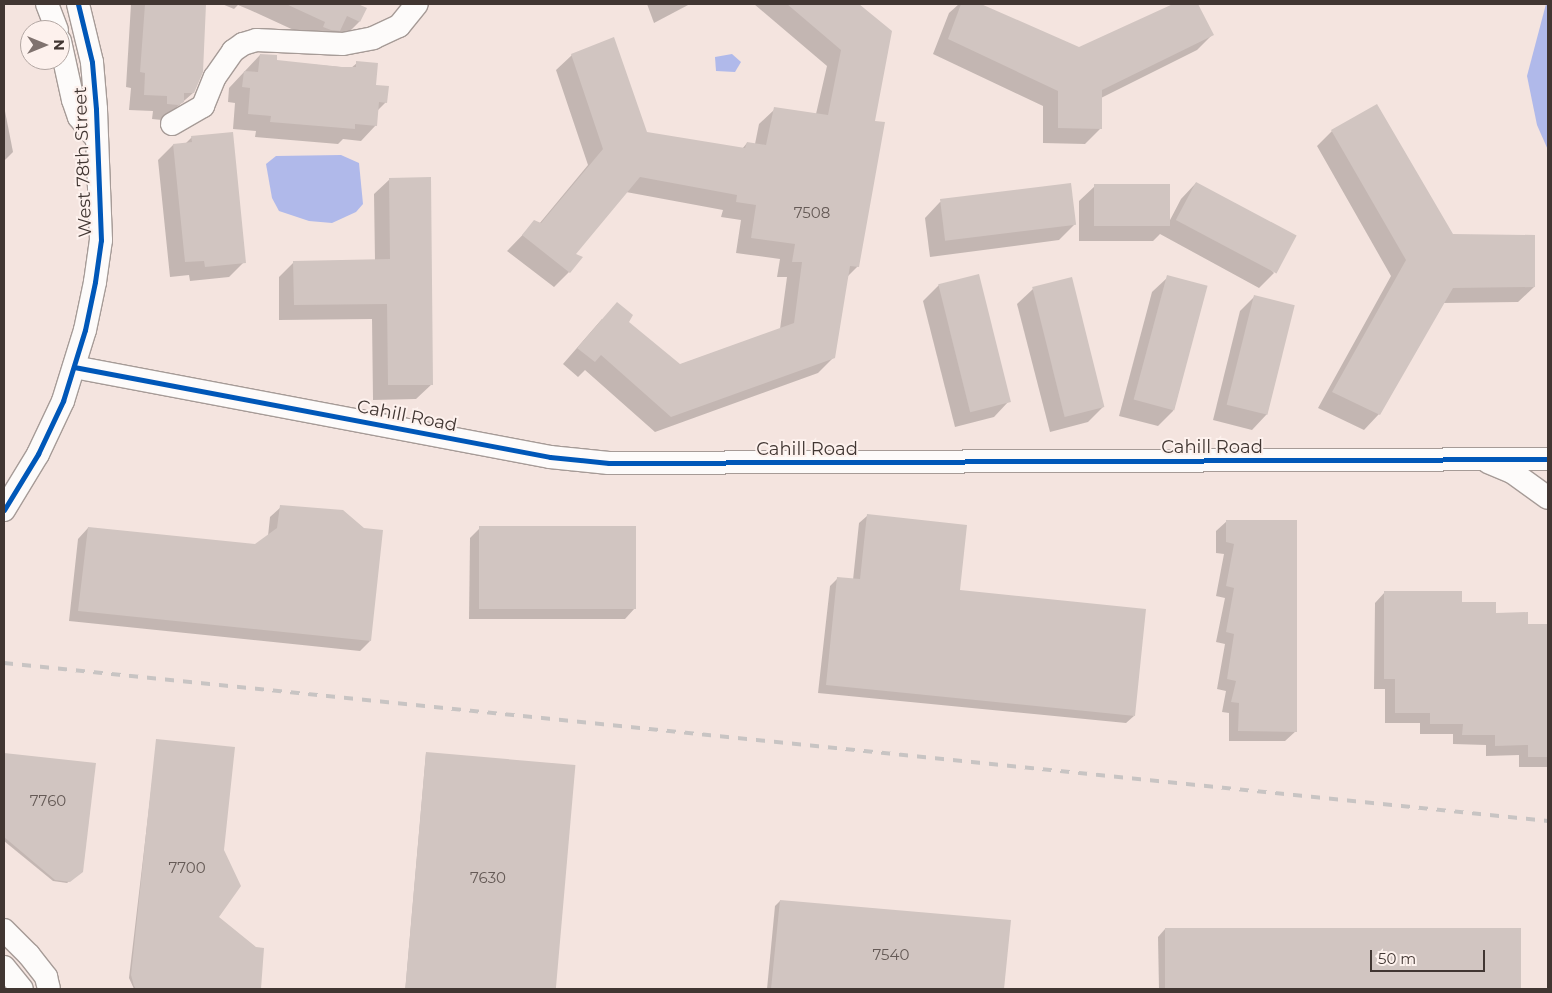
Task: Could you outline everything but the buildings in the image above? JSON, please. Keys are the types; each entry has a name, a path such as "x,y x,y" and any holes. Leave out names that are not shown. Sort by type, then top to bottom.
{"street":[{"path":"48,4 54,20"},
{"name":"West 78th Street","path":"4,510 52,428 74,368 85,330 101,240 92,62 78,4"},
{"path":"172,124 203,106 215,77 233,51 243,44 268,40 343,44 373,38 399,26 417,4"},
{"name":"West 78th Street","path":"67,70 73,100 79,117 96,137"},
{"name":"Cahill Road","path":"74,368 550,457 609,463 1548,460"},
{"path":"1481,459 1512,472 1548,498"},
{"path":"4,930 29,955 46,977 48,989"},
{"path":"4,967 22,989"}],"water":[{"path":"1546,4 1548,4 1548,150 1537,125 1527,76"},
{"path":"732,54 741,62 735,72 716,71 715,57"},
{"path":"341,155 359,163 363,204 356,212 332,223 309,221 279,211 272,198 266,164 276,156"}],"railway":[{"path":"4,663 1548,821"}],"cycle path":[{"path":"4,510 38,454 63,401 85,330 95,282 101,240 96,109 92,62 78,4"},
{"path":"74,367 550,457 609,463 1548,459"}]}
